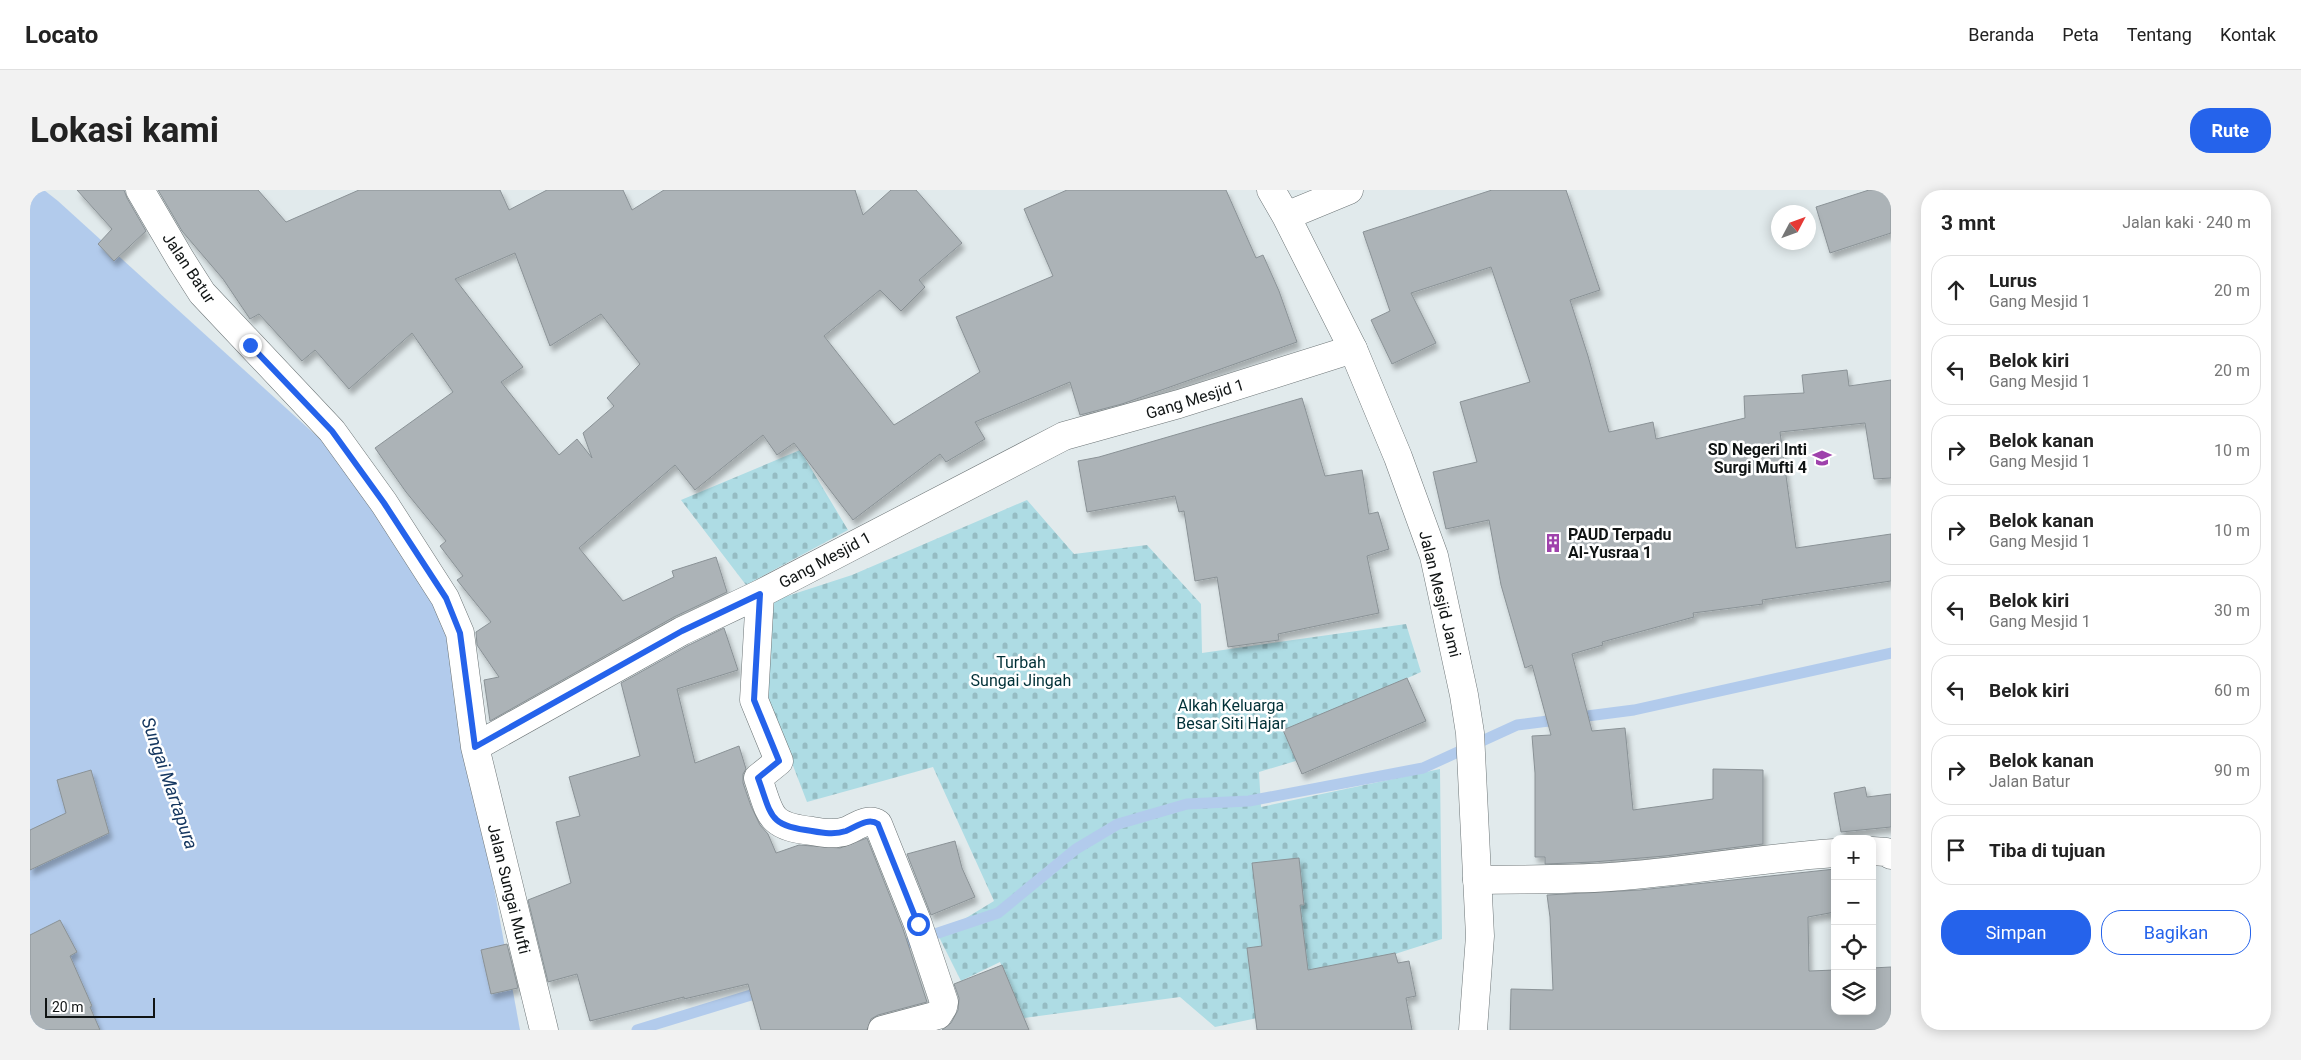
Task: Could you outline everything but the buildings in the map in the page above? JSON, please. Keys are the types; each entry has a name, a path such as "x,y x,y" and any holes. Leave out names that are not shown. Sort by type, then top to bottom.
{"street":[{"name":"Jalan Batur","path":"140,190 202,293 332,431 384,503 446,598 460,633 475,747"},
{"name":"Jalan Mesjid Jami","path":"1271,190 1353,349 1398,457 1434,556 1464,695 1471,744 1480,936 1473,1030"},
{"path":"1286,216 1349,190"},
{"name":"Gang Mesjid 1","path":"882,1030 938,1015 944,1002 921,933 878,824 869,821 835,834 791,829 778,823 770,813 758,778 779,761 754,700 760,594 1064,436 1179,404 1353,349"},
{"path":"475,747 682,631 760,594"},
{"name":"Jalan Sungai Mufti","path":"475,747 544,1030"},
{"path":"1876,851 1886,852 1891,855"},
{"path":"1477,880 1610,877 1713,867 1778,857 1831,853"}],"green space":[{"path":"800,450 848,530 746,585 681,500"},
{"name":"Turbah Sungai Jingah","path":"1027,500 1074,554 1147,545 1201,604 1202,653 1406,624 1421,672 1350,704 1299,760 1259,772 1261,807 1440,769 1442,939 1323,977 1323,1004 1215,1027 1180,997 1024,1018 1000,962 961,981 938,935 994,901 933,767 807,802 765,693 769,602 852,575"}],"water":[{"name":"Sungai Martapura","path":"30,190 44,190 58,201 341,458 446,624 520,1030 30,1030"}],"waterway":[{"path":"893,948 998,913 1076,849 1118,824 1187,804 1249,801 1423,768 1517,725 1634,710 1891,653"},
{"path":"637,1030 764,991"}],"place":[{"name":"SD Negeri Inti Surgi Mufti 4","path":"1822,458"},
{"name":"PAUD Terpadu Al-Yusraa 1","path":"1553,543"}],"route":[{"path":"250,345 332,431 384,503 446,598 460,633 475,747 682,631 760,594 754,700 779,761 758,778 770,813 778,823 791,829 835,834 869,821 874,821 878,824 887,842 918,924"}],"park label":[{"name":"Alkah Keluarga Besar Siti Hajar","path":"1231,714"}]}
